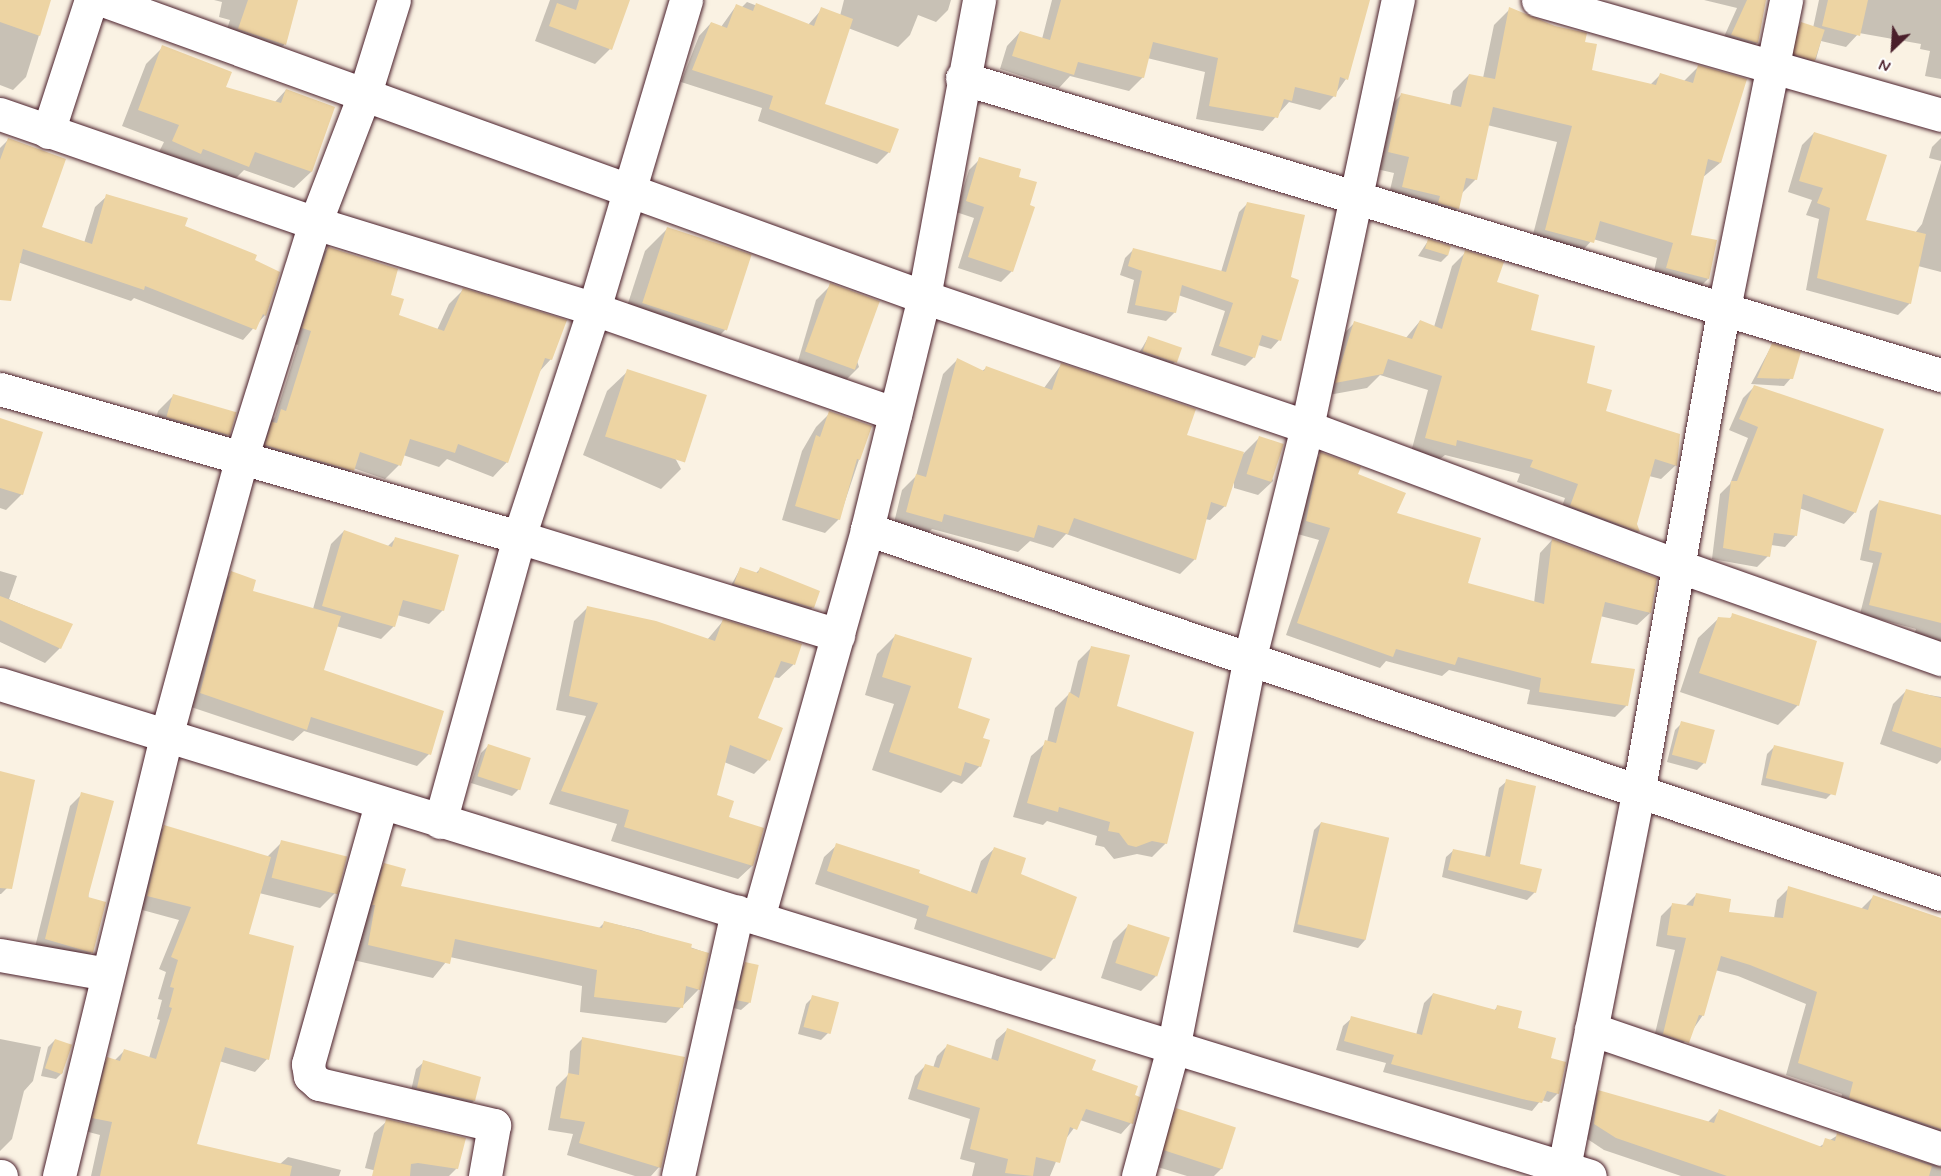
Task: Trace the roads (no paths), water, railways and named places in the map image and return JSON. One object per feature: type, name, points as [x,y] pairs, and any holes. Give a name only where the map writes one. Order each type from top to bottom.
[{"type":"street","points":[[48,132],[91,0]]},
{"type":"street","points":[[103,0],[630,187],[924,297],[1306,427],[1678,566],[1941,659]]},
{"type":"street","points":[[59,1176],[167,733],[242,456],[315,223],[365,93],[394,0]]},
{"type":"street","points":[[440,822],[519,537],[594,309],[686,0]]},
{"type":"street","points":[[678,1176],[747,915],[838,635],[867,529],[924,297],[962,78],[979,0]]},
{"type":"street","points":[[1138,1176],[1174,1044],[1249,661],[1306,427],[1398,0]]},
{"type":"street","points":[[1538,0],[1772,69],[1941,115]]},
{"type":"street","points":[[0,684],[167,733],[381,804],[1174,1044],[1577,1172],[1591,1029],[1638,794],[1724,308],[1786,0]]},
{"type":"street","points":[[962,78],[1941,375]]},
{"type":"street","points":[[0,114],[315,223],[594,309],[895,414]]},
{"type":"street","points":[[0,389],[242,456],[519,537],[838,635]]},
{"type":"street","points":[[867,529],[1638,794],[1941,894]]},
{"type":"street","points":[[381,804],[308,1064],[310,1076],[319,1084],[494,1125],[485,1176]]},
{"type":"street","points":[[0,955],[107,975]]},
{"type":"street","points":[[1591,1029],[1941,1149]]}]
